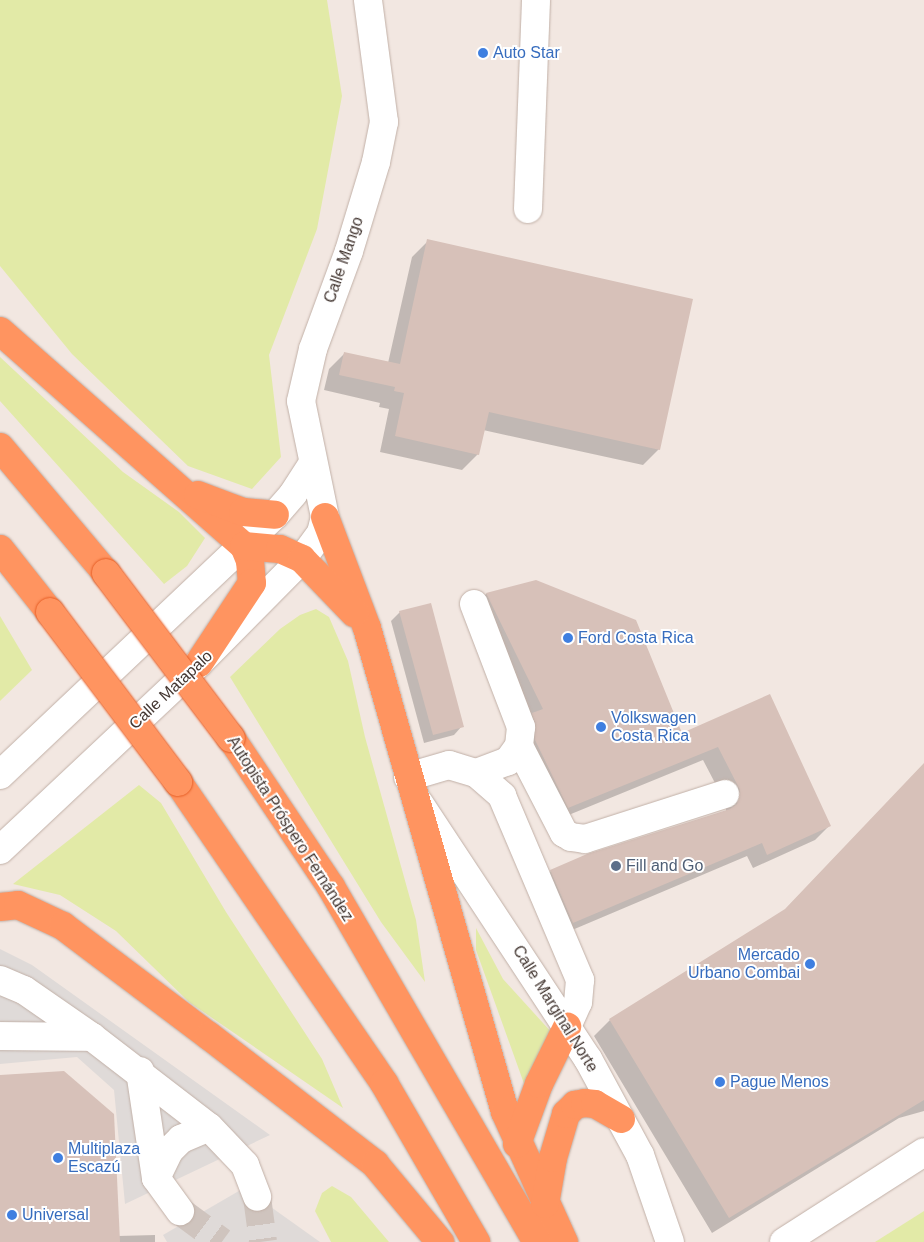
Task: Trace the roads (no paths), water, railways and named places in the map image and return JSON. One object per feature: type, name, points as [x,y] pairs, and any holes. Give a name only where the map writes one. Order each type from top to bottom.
[{"type":"highway","points":[[0,331],[181,487],[244,546],[250,561],[252,584],[200,664]]},
{"type":"highway","name":"Autopista Próspero Fernández","points":[[0,446],[106,573],[231,738],[331,887],[537,1242]]},
{"type":"highway","points":[[181,487],[243,512],[275,515]]},
{"type":"highway","points":[[325,517],[367,628],[409,784],[505,1112],[517,1144],[564,1242]]},
{"type":"highway","points":[[244,546],[280,549],[302,559],[331,586],[367,628]]},
{"type":"highway","points":[[0,549],[178,782],[384,1083],[476,1242]]},
{"type":"highway","points":[[0,907],[18,905],[63,926],[209,1036],[375,1164],[440,1242]]},
{"type":"highway","points":[[517,1144],[540,1084],[567,1027]]},
{"type":"highway","points":[[545,1204],[553,1158],[566,1114],[575,1105],[585,1103],[595,1104],[621,1119]]},
{"type":"street","name":"Calle Mango","points":[[325,517],[300,401],[313,349],[349,251],[376,162],[384,122],[368,0]]},
{"type":"street","points":[[528,209],[536,0]]},
{"type":"street","points":[[0,775],[244,546],[294,494],[313,463]]},
{"type":"street","name":"Calle Matapalo","points":[[0,850],[200,664],[302,559],[321,533],[325,517]]},
{"type":"street","points":[[474,604],[521,727],[519,746],[508,761],[476,773]]},
{"type":"street","points":[[519,746],[564,832],[571,837],[585,839],[725,794]]},
{"type":"street","points":[[409,784],[449,765],[476,773],[502,796],[580,980],[578,1002],[567,1027]]},
{"type":"street","name":"Calle Marginal Norte","points":[[409,784],[567,1027],[621,1119],[640,1155],[670,1242]]},
{"type":"street","points":[[12,985],[27,1007],[10,1035],[92,1037]]},
{"type":"street","points":[[12,985],[92,1037],[209,1126],[245,1165],[257,1196]]},
{"type":"street","points":[[140,1072],[156,1178],[180,1211]]},
{"type":"street","points":[[156,1178],[175,1145],[209,1126]]},
{"type":"street","points":[[784,1242],[924,1152]]},
{"type":"tunnel","points":[[257,1197],[263,1242]]},
{"type":"tunnel","points":[[180,1211],[222,1242]]},
{"type":"place","name":"Auto Star","points":[[483,53]]},
{"type":"place","name":"Ford Costa Rica","points":[[568,638]]},
{"type":"place","name":"Volkswagen Costa Rica","points":[[601,727]]},
{"type":"place","name":"Fill and Go","points":[[616,866]]},
{"type":"place","name":"Mercado Urbano Combai","points":[[810,964]]},
{"type":"place","name":"Pague Menos","points":[[720,1082]]},
{"type":"place","name":"Multiplaza Escazú","points":[[58,1158]]},
{"type":"place","name":"Universal","points":[[12,1215]]}]
